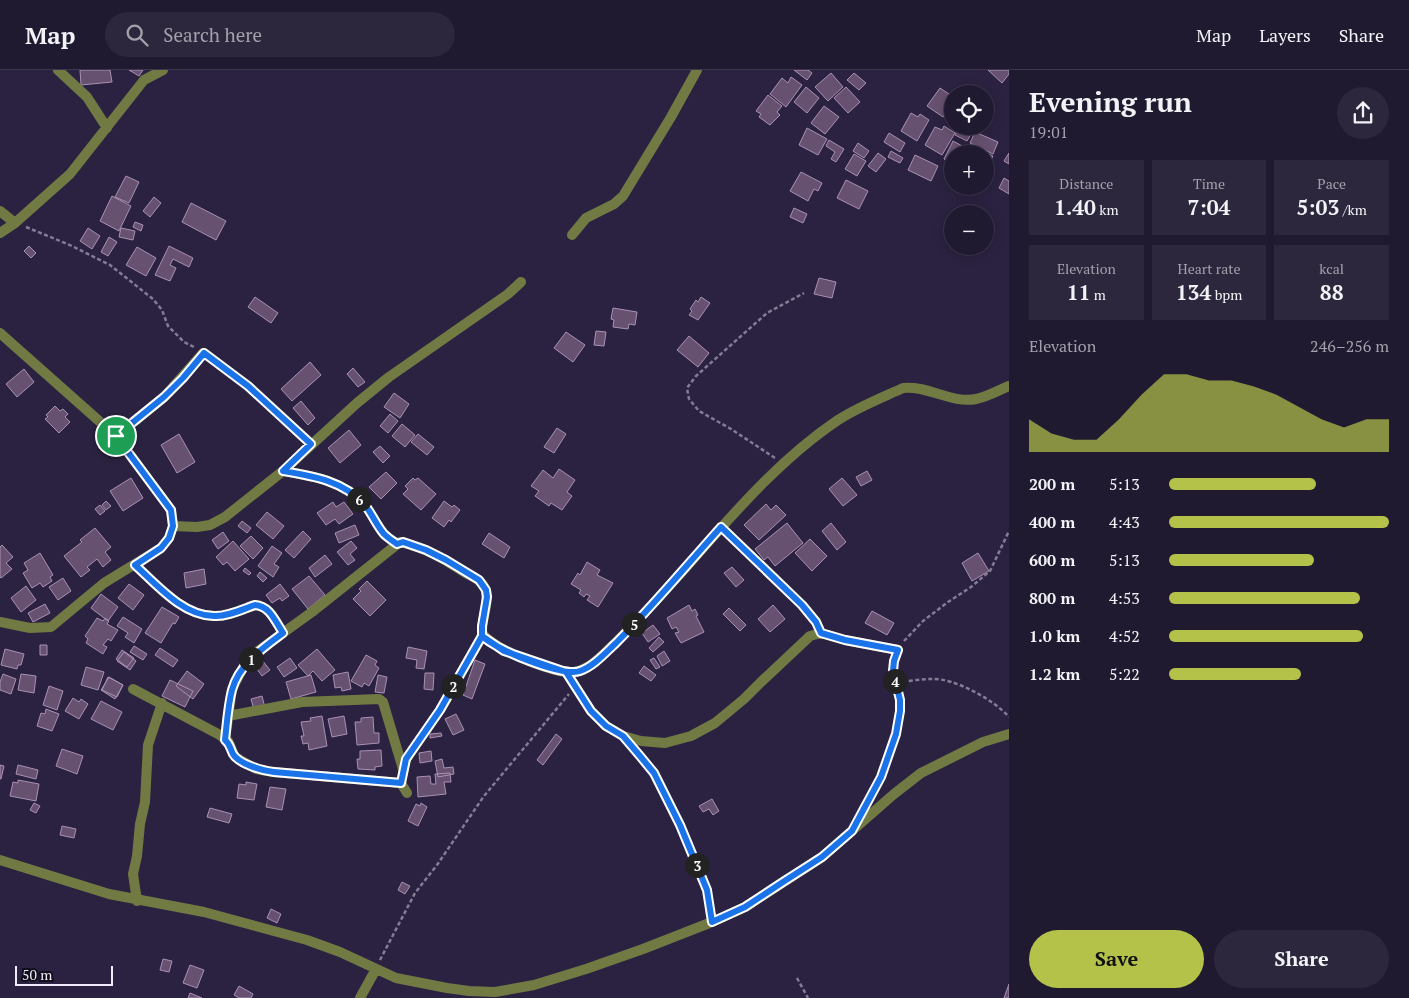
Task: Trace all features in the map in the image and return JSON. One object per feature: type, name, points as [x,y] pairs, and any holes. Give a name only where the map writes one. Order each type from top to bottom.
[{"type":"street","points":[[58,70],[87,97],[107,128]]},
{"type":"street","points":[[0,233],[15,223],[70,174],[144,80],[163,70]]},
{"type":"street","points":[[572,235],[586,218],[614,204],[623,196],[671,118],[697,70]]},
{"type":"street","points":[[0,211],[15,223]]},
{"type":"street","points":[[173,526],[197,527],[210,525],[225,518],[283,471],[311,444],[389,377],[508,294],[521,282]]},
{"type":"street","points":[[0,333],[116,436],[171,510],[173,526],[169,538],[161,548],[104,583],[51,627],[24,628],[0,622]]},
{"type":"street","points":[[116,436],[164,397],[204,353]]},
{"type":"street","points":[[482,636],[504,651],[566,672],[579,671],[601,657],[634,624],[721,527],[783,464],[812,438],[840,419],[903,388],[911,387],[970,400],[983,397],[1009,386]]},
{"type":"street","points":[[283,471],[343,486],[352,492],[370,512],[384,534],[397,544]]},
{"type":"street","points":[[721,527],[802,605],[816,622],[821,633]]},
{"type":"street","points":[[225,740],[232,689],[244,666],[258,651],[312,612],[397,544],[403,542],[426,550],[479,580],[486,590],[487,597],[482,636],[440,710],[406,759],[401,783],[407,793]]},
{"type":"street","points":[[135,565],[178,603],[199,614],[216,617],[255,605],[261,606],[268,609],[283,633]]},
{"type":"street","points":[[566,672],[591,711],[606,726],[623,736],[641,741],[665,743],[691,736],[715,723],[744,699],[810,636],[821,633],[845,640],[898,650]]},
{"type":"street","points":[[133,689],[194,720],[225,740],[230,745],[235,757],[256,769],[265,772],[401,783]]},
{"type":"street","points":[[228,716],[302,702],[380,699],[384,702],[403,769]]},
{"type":"street","points":[[137,901],[133,874],[145,802],[148,745],[162,703]]},
{"type":"street","points":[[0,860],[109,894],[137,901],[168,904],[204,912],[307,940],[340,952],[396,978],[469,991],[496,992],[534,985],[586,969],[643,949],[745,907],[822,857],[894,794],[922,773],[983,742],[1009,734]]},
{"type":"street","points":[[360,998],[376,969]]},
{"type":"path","points":[[15,223],[72,246],[110,265],[153,298],[162,310],[168,326],[184,342],[204,353],[248,386],[311,444]]},
{"type":"path","points":[[783,464],[731,429],[699,411],[690,399],[687,388],[696,376],[767,312],[804,293]]},
{"type":"path","points":[[868,804],[881,777],[896,734],[900,711],[893,671],[898,650],[923,621],[990,571],[1009,531]]},
{"type":"path","points":[[896,683],[934,679],[957,684],[982,696],[1009,717]]},
{"type":"path","points":[[376,969],[415,893],[437,865],[484,796],[575,688]]},
{"type":"path","points":[[623,736],[654,773],[680,825],[707,890],[712,922]]},
{"type":"path","points":[[797,978],[808,998]]},
{"type":"building","points":[[80,70],[110,70],[112,82],[81,85]]},
{"type":"building","points":[[129,70],[143,70],[139,76]]},
{"type":"building","points":[[794,70],[808,70],[812,73],[807,80]]},
{"type":"building","points":[[988,70],[1009,70],[1009,74],[1002,83]]},
{"type":"building","points":[[831,73],[843,87],[828,101],[815,87]]},
{"type":"building","points":[[854,73],[866,83],[859,90],[847,80]]},
{"type":"building","points":[[791,77],[802,85],[786,107],[770,94],[782,78],[788,83]]},
{"type":"building","points":[[806,87],[819,98],[807,113],[794,102]]},
{"type":"building","points":[[846,87],[860,102],[848,113],[834,98]]},
{"type":"building","points":[[940,88],[944,91],[943,117],[927,106]]},
{"type":"building","points":[[768,95],[782,106],[777,112],[780,115],[770,125],[759,117],[761,114],[756,111]]},
{"type":"building","points":[[824,106],[839,117],[825,134],[811,123]]},
{"type":"building","points":[[911,113],[918,117],[920,114],[929,120],[917,141],[901,131]]},
{"type":"building","points":[[944,126],[944,135],[954,135],[948,145],[944,145],[942,155],[925,145],[935,127],[942,130]]},
{"type":"building","points":[[807,128],[827,139],[818,155],[799,145]]},
{"type":"building","points":[[889,133],[905,143],[900,152],[884,142]]},
{"type":"building","points":[[955,135],[970,135],[967,141]]},
{"type":"building","points":[[974,135],[982,135],[998,142],[994,152],[994,145],[974,145],[970,143]]},
{"type":"building","points":[[829,140],[844,149],[836,162],[831,159],[835,152],[826,146]]},
{"type":"building","points":[[953,141],[960,145],[951,145]]},
{"type":"building","points":[[858,143],[869,151],[864,158],[853,151]]},
{"type":"building","points":[[891,151],[903,158],[900,163],[888,157]]},
{"type":"building","points":[[878,153],[886,159],[876,172],[868,166]]},
{"type":"building","points":[[1009,153],[1009,164],[1004,161]]},
{"type":"building","points":[[854,154],[866,161],[857,176],[845,169]]},
{"type":"building","points":[[915,155],[938,166],[931,181],[908,170]]},
{"type":"building","points":[[801,172],[822,183],[818,191],[814,189],[808,201],[790,191]]},
{"type":"building","points":[[126,176],[139,182],[129,203],[115,197]]},
{"type":"building","points":[[1004,178],[1009,181],[1009,194],[999,188]]},
{"type":"building","points":[[846,180],[868,191],[859,209],[837,198]]},
{"type":"building","points":[[112,196],[131,206],[119,231],[100,221]]},
{"type":"building","points":[[154,197],[161,203],[150,217],[143,211]]},
{"type":"building","points":[[191,203],[226,221],[216,240],[182,222]]},
{"type":"building","points":[[794,208],[807,214],[803,223],[790,217]]},
{"type":"building","points":[[135,222],[143,225],[141,231],[133,227]]},
{"type":"building","points":[[88,228],[100,236],[92,249],[80,241]]},
{"type":"building","points":[[121,228],[135,231],[133,240],[119,237]]},
{"type":"building","points":[[109,237],[117,242],[108,256],[101,252]]},
{"type":"building","points":[[29,246],[36,253],[31,258],[24,251]]},
{"type":"building","points":[[169,246],[193,258],[189,267],[173,259],[170,265],[176,268],[170,281],[155,275]]},
{"type":"building","points":[[137,247],[156,258],[146,276],[126,265]]},
{"type":"building","points":[[819,278],[836,282],[832,298],[814,294]]},
{"type":"building","points":[[255,297],[278,313],[271,323],[248,307]]},
{"type":"building","points":[[701,297],[710,303],[698,320],[689,315],[692,311],[690,309],[696,300],[698,302]]},
{"type":"building","points":[[613,308],[637,312],[635,325],[629,324],[628,329],[613,327],[614,320],[611,319]]},
{"type":"building","points":[[596,331],[606,332],[604,346],[594,345]]},
{"type":"building","points":[[566,332],[585,345],[573,362],[554,348]]},
{"type":"building","points":[[689,336],[709,353],[698,367],[677,350]]},
{"type":"building","points":[[310,362],[321,375],[292,401],[281,389]]},
{"type":"building","points":[[353,368],[365,382],[358,387],[347,374]]},
{"type":"building","points":[[24,369],[34,382],[17,397],[6,384]]},
{"type":"building","points":[[394,393],[409,404],[400,418],[384,407]]},
{"type":"building","points":[[301,401],[315,418],[308,425],[293,408]]},
{"type":"building","points":[[55,406],[60,411],[63,409],[68,414],[65,417],[70,422],[59,433],[45,419],[48,417],[46,415]]},
{"type":"building","points":[[390,414],[398,421],[388,433],[380,426]]},
{"type":"building","points":[[402,424],[415,435],[405,447],[392,436]]},
{"type":"building","points":[[557,428],[566,434],[554,453],[544,447]]},
{"type":"building","points":[[349,430],[361,445],[340,463],[328,448]]},
{"type":"building","points":[[179,434],[195,462],[177,473],[161,445]]},
{"type":"building","points":[[418,434],[434,447],[427,455],[411,442]]},
{"type":"building","points":[[380,446],[390,456],[383,463],[373,452]]},
{"type":"building","points":[[559,469],[575,480],[567,492],[572,496],[562,510],[551,503],[549,506],[535,496],[539,491],[531,486],[543,470],[553,478]]},
{"type":"building","points":[[867,471],[872,480],[861,486],[856,477]]},
{"type":"building","points":[[386,472],[397,483],[381,499],[369,487]]},
{"type":"building","points":[[131,478],[143,498],[123,511],[110,491]]},
{"type":"building","points":[[413,478],[415,480],[418,478],[436,494],[421,510],[403,494],[408,489],[405,486]]},
{"type":"building","points":[[842,478],[857,495],[843,506],[829,489]]},
{"type":"building","points":[[106,501],[111,506],[106,510],[102,505]]},
{"type":"building","points":[[444,501],[460,510],[451,522],[449,520],[444,527],[432,518]]},
{"type":"building","points":[[333,502],[336,507],[344,502],[353,514],[339,524],[335,519],[326,525],[317,513]]},
{"type":"building","points":[[766,504],[771,510],[776,505],[786,515],[759,540],[744,525]]},
{"type":"building","points":[[100,505],[105,511],[100,515],[95,509]]},
{"type":"building","points":[[267,512],[284,526],[273,539],[256,525]]},
{"type":"building","points":[[242,521],[251,528],[247,533],[238,526]]},
{"type":"building","points":[[787,523],[803,543],[775,566],[768,557],[764,560],[755,549]]},
{"type":"building","points":[[831,523],[846,542],[837,550],[822,531]]},
{"type":"building","points":[[355,525],[359,535],[339,543],[335,533]]},
{"type":"building","points":[[95,528],[111,547],[105,552],[111,560],[103,567],[97,559],[87,567],[90,570],[81,577],[64,556],[82,542],[80,540]]},
{"type":"building","points":[[303,531],[311,539],[294,558],[285,550]]},
{"type":"building","points":[[223,532],[229,541],[218,549],[212,540]]},
{"type":"building","points":[[489,533],[510,547],[504,558],[482,544]]},
{"type":"building","points":[[251,536],[263,548],[253,559],[240,546]]},
{"type":"building","points":[[810,539],[827,556],[812,571],[795,553]]},
{"type":"building","points":[[233,541],[249,559],[235,571],[227,562],[223,565],[216,557]]},
{"type":"building","points":[[351,541],[357,548],[350,554],[355,560],[348,565],[337,552]]},
{"type":"building","points":[[2,545],[13,557],[6,563],[12,569],[1,578],[0,547]]},
{"type":"building","points":[[272,546],[282,553],[274,564],[279,567],[273,577],[258,566]]},
{"type":"building","points":[[40,553],[53,575],[50,577],[52,581],[43,587],[40,583],[32,588],[23,573],[28,570],[24,563]]},
{"type":"building","points":[[978,553],[989,571],[972,581],[962,563]]},
{"type":"building","points":[[325,555],[332,564],[315,577],[309,568]]},
{"type":"building","points":[[587,562],[600,570],[597,575],[613,583],[598,607],[587,600],[590,596],[586,594],[584,597],[579,593],[581,590],[571,584],[578,573],[580,575]]},
{"type":"building","points":[[732,567],[744,580],[736,587],[724,573]]},
{"type":"building","points":[[245,568],[251,573],[249,575],[243,571]]},
{"type":"building","points":[[204,569],[206,584],[186,588],[184,573]]},
{"type":"building","points":[[260,572],[267,578],[263,582],[257,576]]},
{"type":"building","points":[[309,576],[325,595],[308,609],[292,589]]},
{"type":"building","points":[[63,578],[71,591],[58,600],[49,587]]},
{"type":"building","points":[[367,581],[386,600],[370,616],[353,599]]},
{"type":"building","points":[[129,584],[144,595],[133,610],[118,598]]},
{"type":"building","points":[[280,584],[289,596],[282,601],[280,598],[272,603],[266,595]]},
{"type":"building","points":[[26,586],[36,600],[21,612],[11,598]]},
{"type":"building","points":[[101,594],[118,607],[108,621],[91,608]]},
{"type":"building","points":[[45,604],[50,613],[33,622],[28,613]]},
{"type":"building","points":[[689,605],[692,611],[695,609],[698,615],[696,616],[704,632],[681,643],[675,633],[679,632],[676,627],[672,629],[667,618]]},
{"type":"building","points":[[773,605],[785,619],[770,632],[758,619]]},
{"type":"building","points":[[162,607],[179,617],[175,624],[173,623],[161,643],[145,633]]},
{"type":"building","points":[[729,608],[746,625],[740,631],[723,614]]},
{"type":"building","points":[[872,611],[894,623],[887,635],[865,623]]},
{"type":"building","points":[[123,617],[142,629],[134,643],[125,637],[128,633],[117,626]]},
{"type":"building","points":[[97,618],[103,621],[105,618],[109,621],[107,624],[118,630],[111,641],[108,639],[103,645],[107,647],[103,654],[86,643],[88,639],[85,636]]},
{"type":"building","points":[[653,625],[660,634],[648,642],[642,633]]},
{"type":"building","points":[[659,637],[664,642],[653,652],[649,648]]},
{"type":"building","points":[[40,645],[47,645],[47,655],[40,655]]},
{"type":"building","points":[[134,646],[147,654],[143,660],[130,652]]},
{"type":"building","points":[[408,647],[427,651],[424,669],[416,668],[417,660],[406,658]]},
{"type":"building","points":[[160,648],[178,660],[173,667],[155,655]]},
{"type":"building","points":[[5,649],[24,654],[21,665],[18,665],[17,669],[1,665]]},
{"type":"building","points":[[317,649],[335,670],[322,681],[313,671],[308,676],[298,665]]},
{"type":"building","points":[[122,650],[134,658],[127,667],[116,659]]},
{"type":"building","points":[[664,651],[670,661],[662,666],[657,656]]},
{"type":"building","points":[[124,652],[136,661],[130,670],[117,661]]},
{"type":"building","points":[[366,655],[377,661],[375,665],[379,668],[369,686],[364,683],[362,687],[351,681]]},
{"type":"building","points":[[290,658],[297,668],[284,677],[277,667]]},
{"type":"building","points":[[654,658],[660,667],[656,669],[650,660]]},
{"type":"building","points":[[262,660],[270,670],[262,676],[254,665]]},
{"type":"building","points":[[475,660],[485,664],[472,699],[463,695]]},
{"type":"building","points":[[644,666],[656,675],[651,681],[639,673]]},
{"type":"building","points":[[86,667],[104,672],[98,690],[81,685]]},
{"type":"building","points":[[187,671],[204,684],[193,699],[176,686]]},
{"type":"building","points":[[348,672],[351,689],[342,691],[341,687],[335,688],[333,675]]},
{"type":"building","points":[[425,673],[434,673],[433,690],[424,689]]},
{"type":"building","points":[[3,674],[16,679],[11,694],[0,690]]},
{"type":"building","points":[[21,674],[36,676],[34,693],[18,690]]},
{"type":"building","points":[[311,675],[316,692],[291,699],[286,682]]},
{"type":"building","points":[[378,675],[387,677],[384,693],[375,692]]},
{"type":"building","points":[[108,677],[123,685],[117,697],[102,690]]},
{"type":"building","points":[[109,677],[123,685],[115,699],[101,690]]},
{"type":"building","points":[[170,680],[193,691],[185,707],[162,696]]},
{"type":"building","points":[[49,686],[63,691],[57,710],[43,705]]},
{"type":"building","points":[[262,696],[265,708],[254,710],[251,699]]},
{"type":"building","points":[[73,698],[79,702],[81,699],[88,704],[79,719],[65,711]]},
{"type":"building","points":[[101,701],[122,712],[113,730],[91,719]]},
{"type":"building","points":[[46,709],[59,714],[52,731],[37,726],[41,713],[45,714]]},
{"type":"building","points":[[456,714],[464,730],[453,735],[445,719]]},
{"type":"building","points":[[322,716],[327,746],[309,750],[308,743],[303,744],[301,736],[304,736],[301,722],[311,721],[310,718]]},
{"type":"building","points":[[344,716],[347,734],[332,737],[328,719]]},
{"type":"building","points":[[373,717],[374,733],[379,733],[379,743],[357,745],[355,722],[361,722],[361,718]]},
{"type":"building","points":[[441,733],[442,736],[430,738],[430,734]]},
{"type":"building","points":[[556,734],[562,739],[543,765],[537,760]]},
{"type":"building","points":[[62,749],[83,756],[77,774],[56,766]]},
{"type":"building","points":[[381,750],[382,766],[375,767],[375,770],[358,769],[357,759],[360,759],[360,751]]},
{"type":"building","points":[[431,751],[432,761],[420,763],[419,753]]},
{"type":"building","points":[[442,759],[444,768],[453,767],[454,774],[438,777],[435,761]]},
{"type":"building","points":[[0,765],[4,766],[1,779],[0,779]]},
{"type":"building","points":[[18,765],[38,770],[36,779],[16,774]]},
{"type":"building","points":[[450,773],[451,782],[444,782],[446,794],[418,797],[417,777],[430,776],[431,784],[436,784],[435,774]]},
{"type":"building","points":[[18,780],[39,784],[36,801],[10,796],[13,782],[18,783]]},
{"type":"building","points":[[246,782],[257,784],[254,800],[237,798],[239,784],[246,785]]},
{"type":"building","points":[[270,787],[286,789],[282,810],[266,807]]},
{"type":"building","points":[[712,799],[719,811],[713,815],[709,809],[703,812],[699,806]]},
{"type":"building","points":[[34,803],[40,806],[36,813],[30,810]]},
{"type":"building","points":[[421,803],[427,807],[418,826],[408,821],[416,804],[420,806]]},
{"type":"building","points":[[210,808],[232,814],[229,823],[207,817]]},
{"type":"building","points":[[62,826],[76,829],[74,838],[60,835]]},
{"type":"building","points":[[402,882],[410,886],[405,894],[398,890]]},
{"type":"building","points":[[271,909],[281,914],[277,923],[267,918]]},
{"type":"building","points":[[163,959],[172,961],[169,972],[160,970]]},
{"type":"building","points":[[190,965],[204,970],[197,988],[183,983]]},
{"type":"building","points":[[1009,984],[1009,998],[1004,998]]},
{"type":"building","points":[[239,986],[253,994],[251,998],[239,998],[234,995]]},
{"type":"building","points":[[190,993],[202,998],[188,998]]},
{"type":"route","points":[[116,436],[164,397],[204,353],[248,386],[311,444],[283,471],[303,474],[343,486],[365,505],[384,534],[397,544],[403,542],[426,550],[479,580],[486,590],[487,597],[482,636],[486,640],[504,651],[538,664],[566,672],[579,671],[590,666],[601,657],[659,597],[721,527],[802,605],[816,622],[821,633],[845,640],[898,650],[893,671],[900,700],[900,711],[896,734],[881,777],[852,831],[822,857],[745,907],[712,922],[707,890],[680,825],[654,773],[623,736],[606,726],[591,711],[566,672],[504,651],[482,636],[430,727],[406,759],[401,783],[265,772],[256,769],[235,757],[230,745],[225,740],[232,689],[244,666],[258,651],[283,633],[268,609],[261,606],[255,605],[216,617],[199,614],[178,603],[135,565],[161,548],[169,538],[173,526],[171,510],[116,436]]}]
